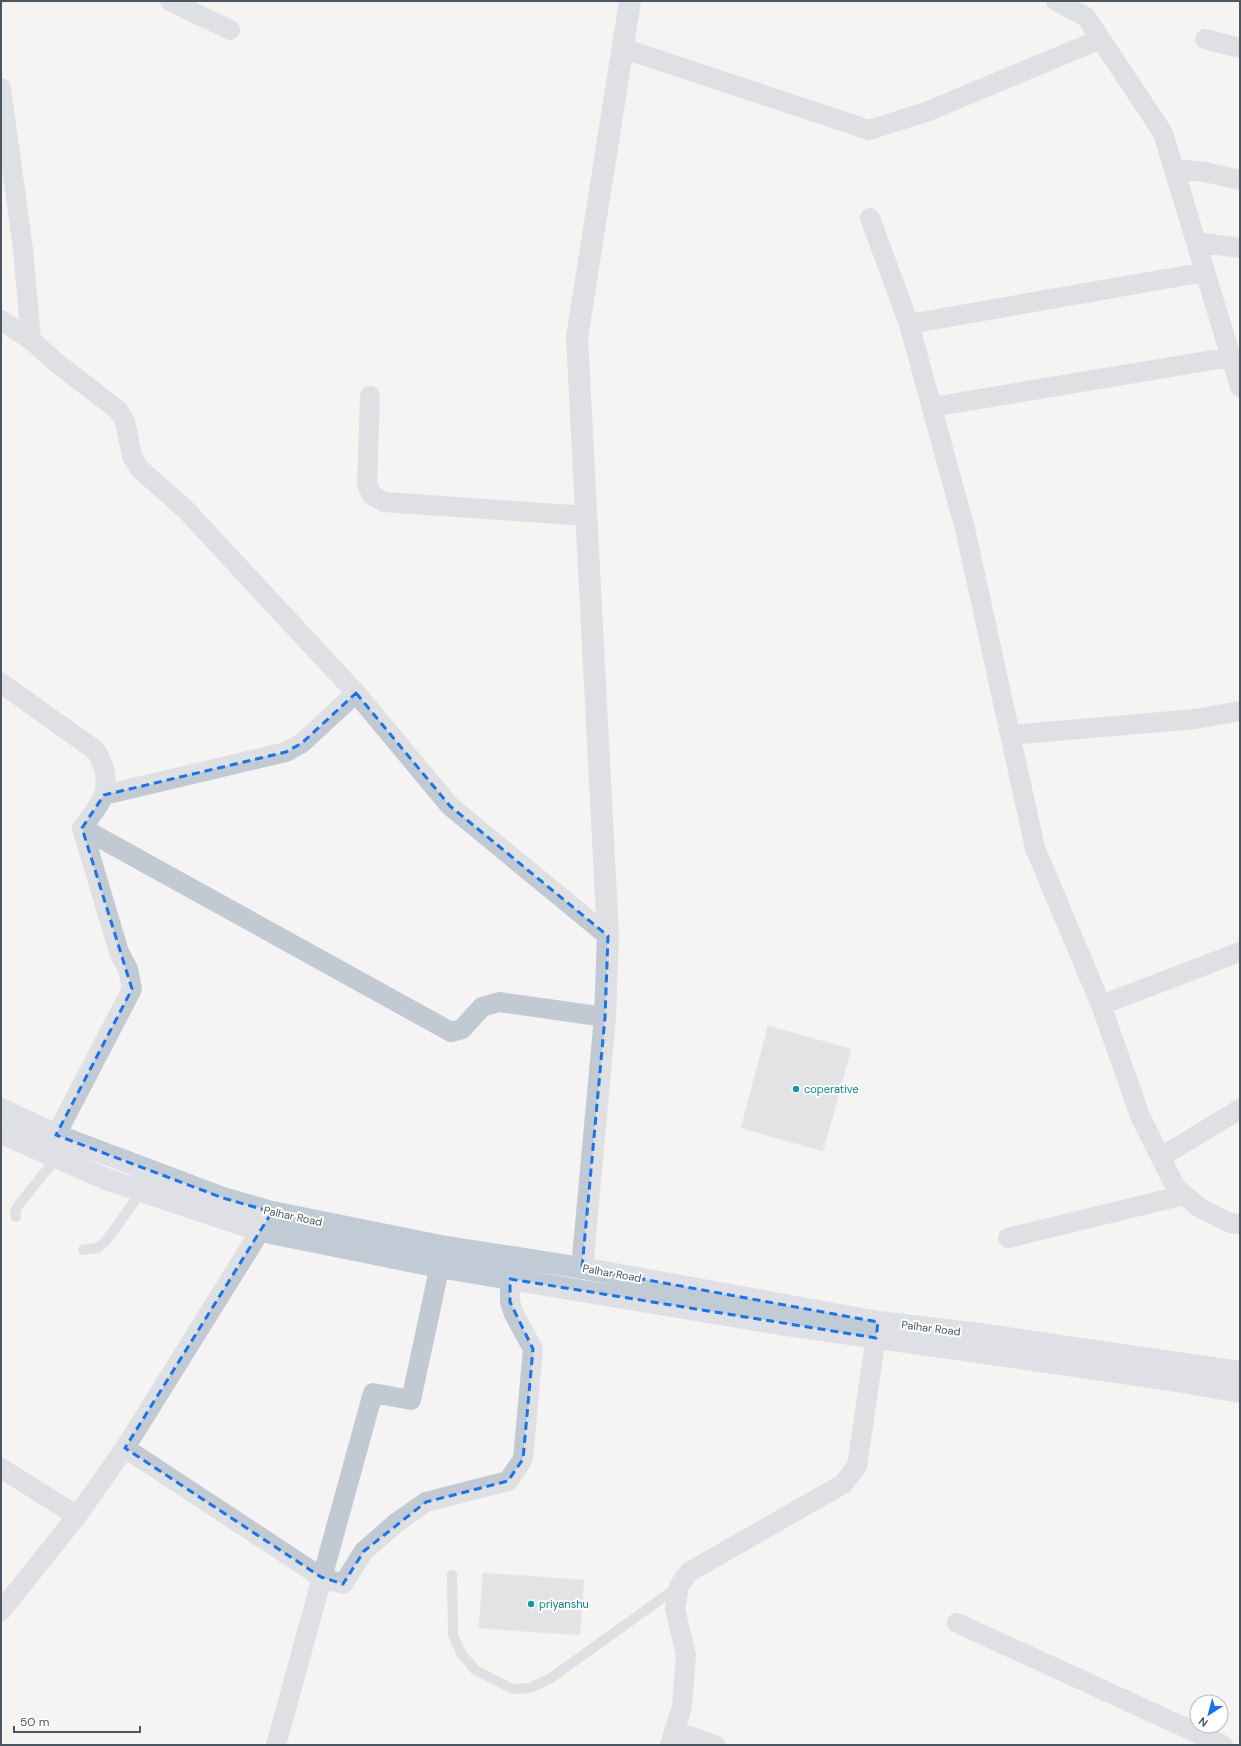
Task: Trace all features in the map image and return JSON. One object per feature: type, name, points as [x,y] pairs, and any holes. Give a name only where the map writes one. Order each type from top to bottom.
[{"type":"main road","name":"Palhar Road","points":[[1,1109],[56,1135],[224,1198],[440,1257],[510,1279],[780,1324],[980,1334],[1240,1372]]},
{"type":"main road","name":"Palhar Road","points":[[1,1133],[106,1179],[260,1231],[440,1257],[582,1268],[877,1330],[1240,1392]]},
{"type":"street","points":[[170,1],[230,30]]},
{"type":"street","points":[[582,1268],[605,1017],[608,936],[578,337],[630,1]]},
{"type":"street","points":[[1056,1],[1086,18],[1163,133],[1240,387]]},
{"type":"street","points":[[1205,39],[1240,48]]},
{"type":"street","points":[[622,48],[870,130],[926,112],[1101,40]]},
{"type":"street","points":[[1,88],[23,249],[31,340]]},
{"type":"street","points":[[1174,169],[1205,172],[1240,180]]},
{"type":"street","points":[[870,218],[909,324],[965,529],[1035,848],[1101,1004],[1140,1116],[1176,1188],[1200,1208],[1230,1223],[1240,1224]]},
{"type":"street","points":[[1196,242],[1240,248]]},
{"type":"street","points":[[909,324],[1205,272]]},
{"type":"street","points":[[1,320],[31,340],[58,364],[118,410],[125,421],[132,456],[140,469],[186,510],[356,693],[450,806],[608,936]]},
{"type":"street","points":[[932,407],[1231,357]]},
{"type":"street","points":[[370,396],[367,484],[372,495],[384,502],[587,516]]},
{"type":"street","points":[[1,683],[95,750],[103,762],[105,776],[104,795],[82,828]]},
{"type":"street","points":[[104,795],[286,752],[302,743],[356,693]]},
{"type":"street","points":[[1011,735],[1195,719],[1240,711]]},
{"type":"street","points":[[82,828],[451,1032],[462,1029],[482,1007],[499,1002],[605,1017]]},
{"type":"street","points":[[56,1135],[132,989],[128,969],[119,952],[82,828]]},
{"type":"street","points":[[1101,1004],[1240,952]]},
{"type":"street","points":[[1160,1157],[1240,1109]]},
{"type":"street","points":[[1008,1238],[1184,1195]]},
{"type":"street","points":[[1,1611],[77,1516],[125,1448],[272,1212]]},
{"type":"street","points":[[276,1745],[373,1393],[411,1400],[437,1280],[440,1257]]},
{"type":"street","points":[[125,1448],[322,1577],[343,1584],[364,1552],[396,1523],[426,1502],[508,1481],[523,1459],[533,1348],[514,1314],[510,1302],[510,1279]]},
{"type":"street","points":[[715,1745],[672,1738],[682,1707],[686,1655],[675,1609],[679,1586],[689,1572],[843,1484],[857,1466],[877,1330]]},
{"type":"street","points":[[1,1468],[77,1516]]},
{"type":"street","points":[[957,1623],[1223,1745]]},
{"type":"lane","points":[[16,1217],[15,1213],[17,1207],[57,1158]]},
{"type":"lane","points":[[83,1250],[97,1248],[105,1242],[142,1192]]},
{"type":"lane","points":[[452,1575],[453,1635],[461,1653],[475,1670],[513,1689],[530,1688],[551,1678],[679,1586]]},
{"type":"highlighted area","points":[[356,693],[450,806],[608,936],[605,1017],[582,1268],[878,1322],[876,1338],[510,1279],[510,1302],[533,1349],[523,1459],[508,1481],[426,1502],[364,1551],[343,1584],[321,1577],[125,1448],[272,1212],[223,1198],[56,1135],[132,989],[82,828],[104,795],[286,752],[302,743]]},
{"type":"building","name":"coperative","points":[[768,1026],[851,1049],[823,1151],[741,1128]]},
{"type":"building","name":"priyanshu","points":[[483,1573],[584,1580],[580,1635],[479,1628]]},
{"type":"place","name":"coperative","points":[[796,1089]]},
{"type":"place","name":"priyanshu","points":[[531,1604]]}]
